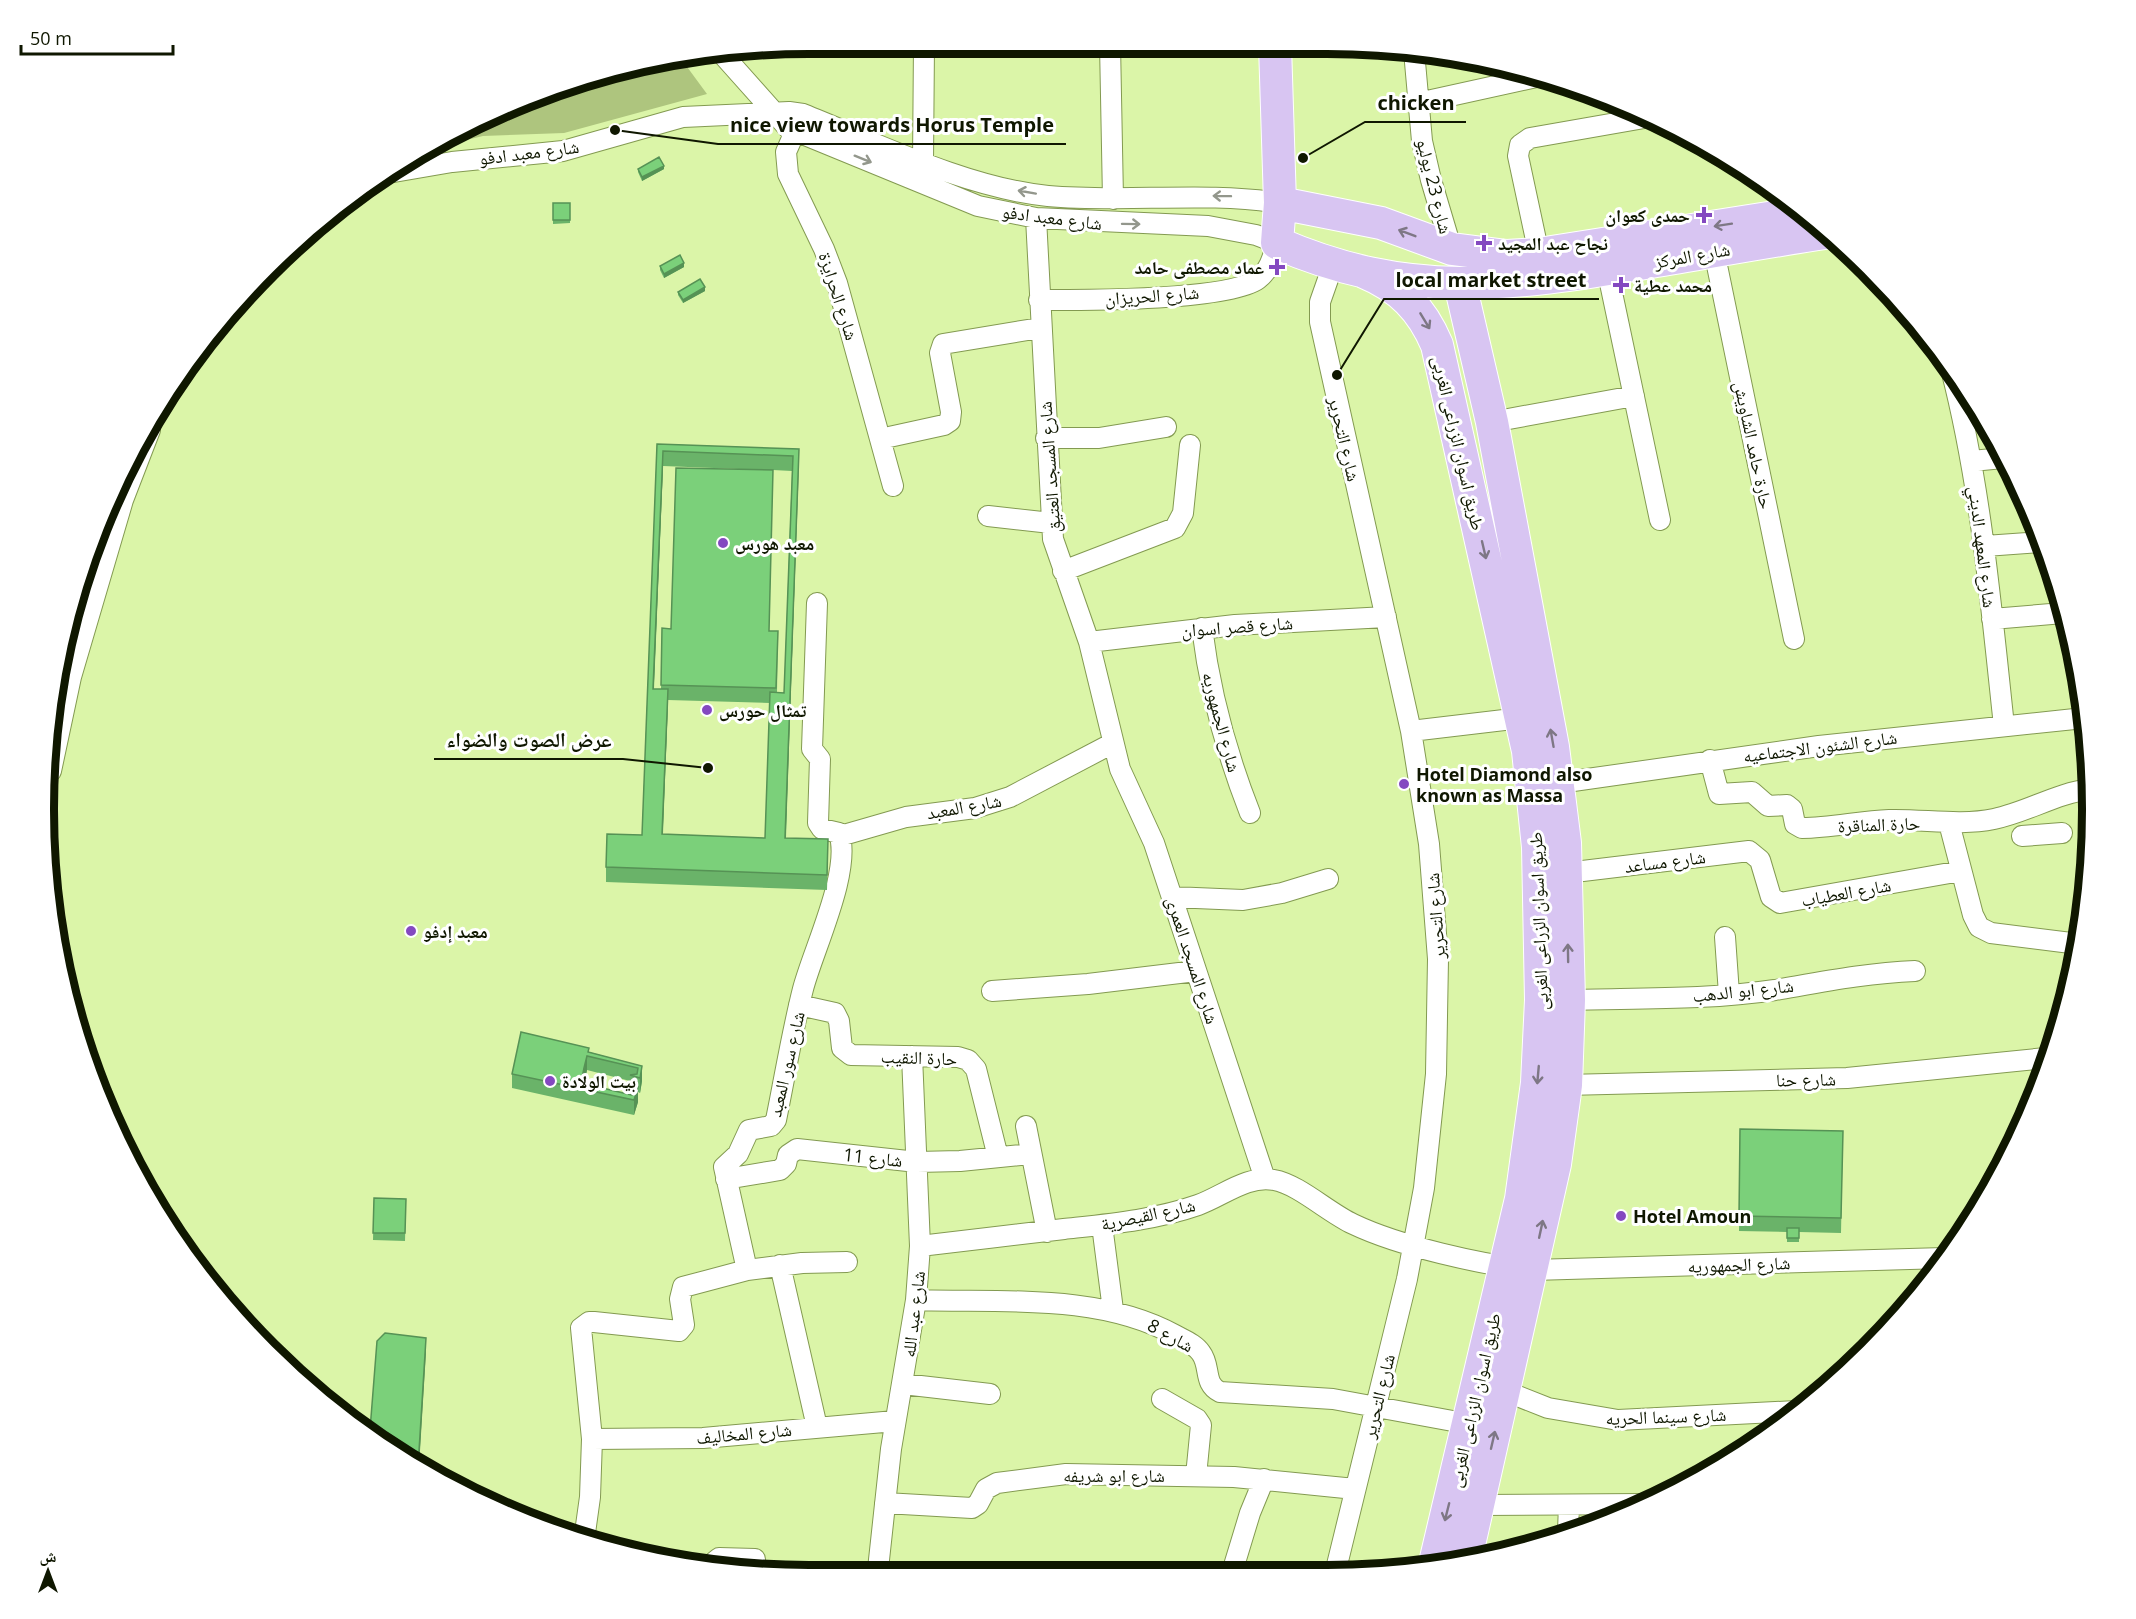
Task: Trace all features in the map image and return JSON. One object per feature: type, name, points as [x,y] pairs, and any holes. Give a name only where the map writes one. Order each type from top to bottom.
[{"type":"main road","points":[[1275,54],[1280,203],[1277,243]]},
{"type":"main road","name":"شارع المركز","points":[[1280,203],[1381,224],[1452,249],[1488,255],[1539,254],[1761,231],[1813,232]]},
{"type":"main road","name":"شارع المركز","points":[[1277,243],[1333,266],[1414,281],[1460,284],[1520,282],[1714,251],[1794,216]]},
{"type":"main road","name":"طريق اسوان الزراعى الغربى","points":[[1364,272],[1396,288],[1410,300],[1421,313],[1437,345],[1521,718],[1531,779],[1555,1042],[1566,1085],[1556,1164],[1519,1268],[1469,1424],[1436,1557]]},
{"type":"main road","name":"طريق اسوان الزراعى الغربى","points":[[1460,284],[1492,422],[1558,783],[1566,873],[1569,999],[1555,1042],[1528,1161],[1519,1268],[1504,1390],[1468,1551]]},
{"type":"street","points":[[924,54],[924,162]]},
{"type":"street","points":[[1110,54],[1113,199]]},
{"type":"street","points":[[726,59],[775,114]]},
{"type":"street","name":"شارع 23 يوليو","points":[[1415,59],[1418,103],[1431,180],[1460,284]]},
{"type":"street","points":[[1418,103],[1522,80]]},
{"type":"street","name":"شارع معبد ادفو","points":[[409,169],[452,162],[563,150],[683,117],[725,113],[775,114],[789,111],[803,114],[924,162],[1016,190],[1047,196],[1113,199],[1232,196],[1280,203]]},
{"type":"street","name":"شارع معبد ادفو","points":[[775,114],[794,132],[978,206],[1036,218],[1208,226],[1256,235],[1277,243]]},
{"type":"street","name":"شارع الحرايزة","points":[[803,114],[786,152],[788,174],[825,249],[837,283],[893,486]]},
{"type":"street","points":[[1539,254],[1518,156],[1520,145],[1530,138],[1634,120]]},
{"type":"street","name":"شارع المسجد العتيق","points":[[1036,218],[1051,523],[1063,571],[1089,642],[1113,743]]},
{"type":"street","name":"شارع الحريزان","points":[[1039,300],[1141,298],[1246,285],[1266,272],[1277,243]]},
{"type":"street","name":"حارة حامد الشاويش","points":[[1714,251],[1794,639]]},
{"type":"street","name":"شارع التحرير","points":[[1333,266],[1325,283],[1320,322],[1411,730],[1430,844],[1438,970],[1437,1039],[1431,1131],[1414,1245],[1337,1565]]},
{"type":"street","points":[[1607,269],[1660,520]]},
{"type":"street","points":[[880,439],[944,424],[950,420],[951,412],[940,353],[943,344],[1040,328]]},
{"type":"street","points":[[1492,422],[1634,396]]},
{"type":"street","name":"شارع المعهد الديني","points":[[1968,410],[2004,726]]},
{"type":"street","points":[[1046,438],[1099,438],[1166,427]]},
{"type":"street","points":[[1063,571],[1175,528],[1183,513],[1190,445]]},
{"type":"street","points":[[1972,460],[1995,459]]},
{"type":"street","points":[[58,737],[70,677],[123,500],[134,471]]},
{"type":"street","points":[[988,516],[1051,523]]},
{"type":"street","points":[[1985,546],[2033,543]]},
{"type":"street","points":[[817,603],[812,749],[820,759],[818,823],[822,829],[836,832],[840,836]]},
{"type":"street","points":[[1992,619],[2056,614]]},
{"type":"street","name":"شارع قصر اسوان","points":[[1089,642],[1202,628],[1386,617]]},
{"type":"street","name":"شارع الجمهوريه","points":[[1202,628],[1212,697],[1221,731],[1250,813]]},
{"type":"street","points":[[1411,730],[1521,718]]},
{"type":"street","name":"شارع الشئون الاجتماعيه","points":[[1558,783],[1710,760],[2077,719]]},
{"type":"street","name":"شارع المعبد","points":[[840,836],[906,817],[975,807],[1010,797],[1113,743]]},
{"type":"street","name":"شارع المسجد العمرى","points":[[1113,743],[1120,769],[1154,843],[1265,1179]]},
{"type":"street","name":"حارة المناقرة","points":[[1710,760],[1719,794],[1752,792],[1759,795],[1764,805],[1786,806],[1792,809],[1795,824],[1802,828],[1891,820],[1949,823],[1996,818],[2026,809],[2056,796],[2081,791]]},
{"type":"street","points":[[2026,809],[2025,836],[2062,833]]},
{"type":"street","points":[[1949,823],[1975,921],[1984,931],[2070,943]]},
{"type":"street","name":"شارع سور المعبد","points":[[726,1179],[726,1163],[738,1154],[749,1130],[771,1126],[776,1120],[799,1005],[833,900],[840,836]]},
{"type":"street","name":"شارع مساعد","points":[[1566,873],[1743,851],[1754,853],[1760,860]]},
{"type":"street","name":"شارع العطياب","points":[[1760,860],[1769,893],[1774,901],[1780,903],[1961,871]]},
{"type":"street","points":[[1172,897],[1243,900],[1282,893],[1328,879]]},
{"type":"street","points":[[1725,937],[1729,994]]},
{"type":"street","points":[[992,992],[1088,984],[1196,971]]},
{"type":"street","name":"شارع ابو الدهب","points":[[1569,999],[1729,994],[1775,990],[1845,977],[1915,971]]},
{"type":"street","name":"حارة النقيب","points":[[799,1005],[835,1013],[839,1021],[842,1048],[847,1054],[957,1057],[973,1064],[998,1157]]},
{"type":"street","name":"شارع عبد الله","points":[[878,1565],[895,1422],[916,1300],[920,1246],[912,1056]]},
{"type":"street","name":"شارع حنا","points":[[1566,1085],[1847,1077],[2039,1059]]},
{"type":"street","points":[[1026,1126],[1047,1232]]},
{"type":"street","name":"شارع 11","points":[[726,1179],[780,1170],[786,1164],[788,1155],[797,1149],[917,1162],[1031,1154]]},
{"type":"street","points":[[726,1179],[747,1269]]},
{"type":"street","points":[[1265,1179],[1288,1184],[1355,1225],[1414,1245],[1519,1268]]},
{"type":"street","name":"شارع القيصرية","points":[[920,1246],[1102,1225],[1177,1211],[1251,1181],[1265,1179]]},
{"type":"street","points":[[1102,1225],[1113,1310]]},
{"type":"street","name":"شارع الجمهوريه","points":[[1519,1268],[1934,1258]]},
{"type":"street","points":[[585,1530],[590,1497],[592,1439],[580,1333],[584,1324],[594,1322],[679,1331],[684,1325],[680,1299],[683,1287],[747,1269],[847,1262]]},
{"type":"street","points":[[780,1265],[816,1426]]},
{"type":"street","name":"شارع 8","points":[[916,1300],[1077,1305],[1113,1310],[1152,1323],[1196,1347],[1204,1358],[1209,1382],[1220,1392],[1333,1399],[1469,1424]]},
{"type":"street","points":[[903,1384],[990,1394]]},
{"type":"street","name":"شارع سينما الحريه","points":[[1504,1390],[1571,1414],[1618,1420],[1782,1412]]},
{"type":"street","points":[[1162,1399],[1197,1419],[1202,1425],[1196,1476]]},
{"type":"street","name":"شارع المخاليف","points":[[592,1439],[702,1438],[816,1426],[895,1422]]},
{"type":"street","name":"شارع ابو شريفه","points":[[885,1503],[972,1508],[978,1504],[982,1493],[991,1485],[1043,1476],[1196,1476],[1264,1479],[1355,1489]]},
{"type":"street","points":[[1234,1565],[1264,1479]]},
{"type":"street","points":[[1568,1525],[1569,1504]]},
{"type":"street","points":[[1478,1505],[1623,1504]]},
{"type":"street","points":[[717,1560],[755,1559]]},
{"type":"green space","points":[[685,65],[707,94],[564,133],[483,136],[455,143],[520,112],[567,94],[662,69]]},
{"type":"building","points":[[659,157],[664,166],[642,177],[638,169]]},
{"type":"building","points":[[553,203],[570,203],[570,220],[553,220]]},
{"type":"building","points":[[680,255],[684,263],[664,274],[660,266]]},
{"type":"building","points":[[700,279],[705,287],[683,300],[678,292]]},
{"type":"building","points":[[657,444],[799,449],[785,838],[828,839],[827,875],[606,867],[607,834],[642,835]],"holes":[[[663,451],[793,456],[784,693],[770,692],[765,838],[662,834],[668,689],[653,689]]]},
{"type":"building","points":[[676,468],[773,470],[769,631],[778,631],[776,688],[661,685],[662,628],[671,629]]},
{"type":"building","points":[[521,1032],[589,1048],[588,1052],[642,1066],[640,1078],[630,1075],[637,1074],[638,1068],[587,1056],[584,1068],[581,1083],[632,1095],[633,1086],[638,1087],[634,1100],[512,1074]]},
{"type":"building","points":[[1740,1129],[1843,1131],[1841,1218],[1739,1216]]},
{"type":"building","points":[[374,1198],[406,1199],[405,1233],[373,1233]]},
{"type":"building","points":[[1787,1228],[1799,1228],[1799,1238],[1787,1238]]},
{"type":"building","points":[[385,1333],[426,1338],[419,1456],[370,1424],[377,1341]]},
{"type":"place","name":"nice view towards Horus Temple","points":[[615,130]]},
{"type":"place","name":"chicken","points":[[1303,158]]},
{"type":"place","name":"حمدى كعوان","points":[[1704,215]]},
{"type":"place","name":"نجاح عبد المجيد","points":[[1484,243]]},
{"type":"place","name":"عماد مصطفى حامد","points":[[1277,267]]},
{"type":"place","name":"محمد عطية","points":[[1621,285]]},
{"type":"place","name":"local market street","points":[[1337,375]]},
{"type":"place","name":"معبد هورس","points":[[723,543]]},
{"type":"place","name":"تمثال حورس","points":[[707,710]]},
{"type":"place","name":"عرض الصوت والضواء","points":[[708,768]]},
{"type":"place","name":"Hotel Diamond also known as Massa","points":[[1404,784]]},
{"type":"place","name":"معبد إدفو","points":[[411,931]]},
{"type":"place","name":"بيت الولادة","points":[[550,1081]]},
{"type":"place","name":"Hotel Amoun","points":[[1621,1216]]}]
